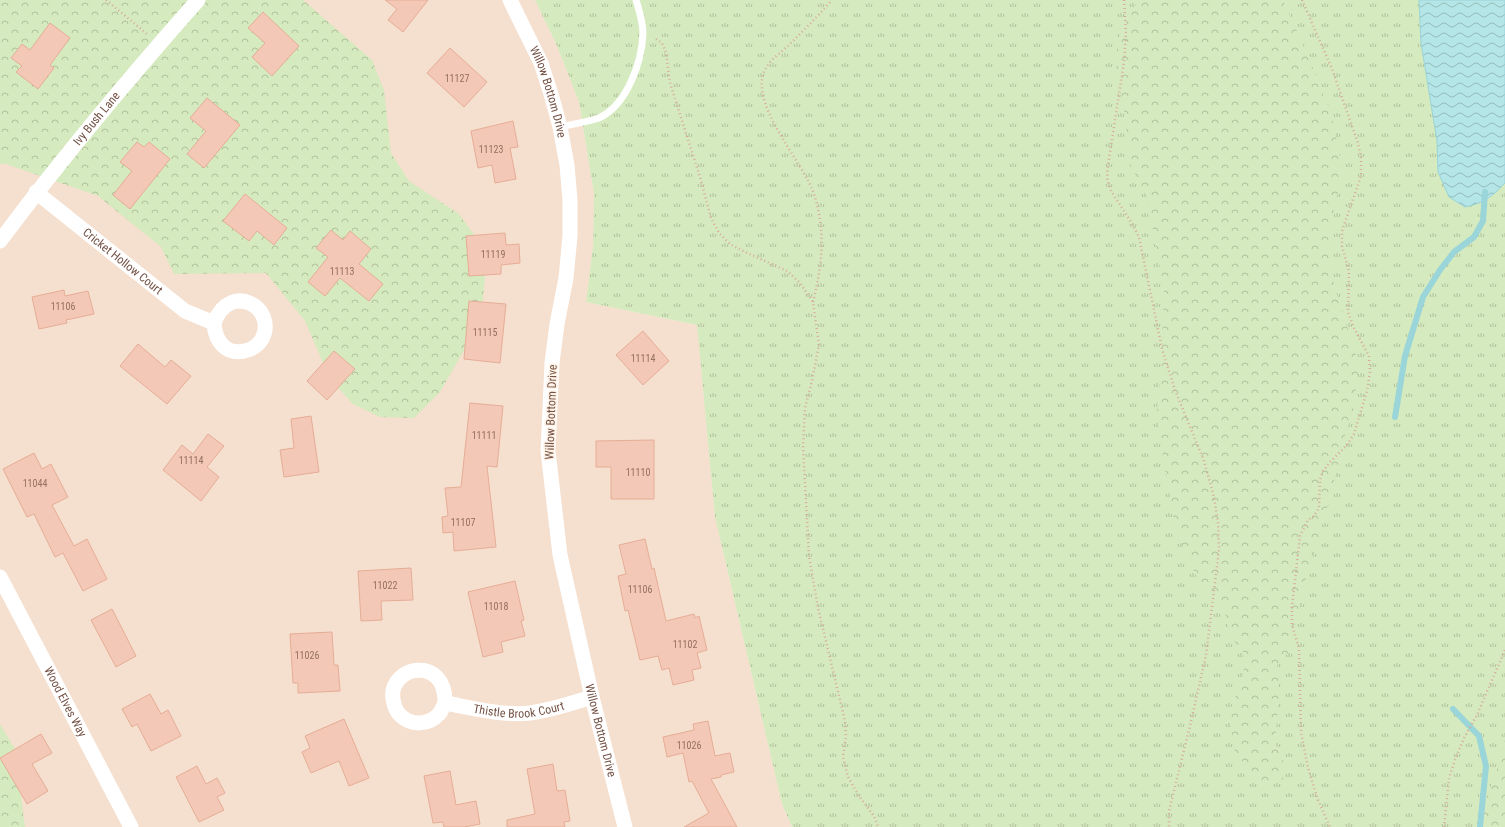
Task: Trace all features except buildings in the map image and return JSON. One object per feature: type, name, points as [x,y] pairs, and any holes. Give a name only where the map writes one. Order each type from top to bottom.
[{"type":"street","name":"Ivy Bush Lane","points":[[0,241],[36,192],[159,44],[198,0]]},
{"type":"street","name":"Willow Bottom Drive","points":[[510,0],[541,63],[560,127],[567,165],[570,200],[570,236],[566,278],[557,324],[552,363],[548,451],[560,555],[592,697],[625,827]]},
{"type":"street","name":"Cricket Hollow Court","points":[[36,192],[185,311],[214,323]]},
{"type":"street","name":"Wood Elves Way","points":[[0,577],[131,827]]},
{"type":"street","name":"Thistle Brook Court","points":[[445,703],[506,713],[529,713],[550,710],[592,697]]},
{"type":"lane","points":[[560,127],[599,118],[614,107],[623,97],[636,67],[643,32],[641,17],[636,0]]},
{"type":"path","points":[[106,0],[159,44]]},
{"type":"path","points":[[832,0],[767,65],[761,85],[767,110],[808,180],[816,202],[821,223],[821,265],[813,302],[819,345],[814,374],[804,408],[803,447],[809,556],[818,608],[845,721],[846,736],[843,757],[848,777],[859,796],[874,816],[878,827]]},
{"type":"path","points":[[1124,0],[1126,34],[1124,62],[1107,178],[1111,191],[1129,217],[1138,237],[1162,349],[1175,390],[1204,461],[1214,497],[1218,523],[1219,550],[1206,655],[1189,733],[1169,811],[1170,827]]},
{"type":"path","points":[[1302,0],[1332,69],[1351,118],[1360,150],[1361,176],[1342,231],[1342,246],[1349,272],[1348,312],[1354,328],[1369,356],[1370,372],[1367,391],[1354,434],[1347,446],[1323,471],[1320,480],[1319,508],[1314,516],[1308,520],[1300,536],[1292,607],[1292,624],[1299,649],[1301,732],[1308,768],[1318,800],[1330,827]]},
{"type":"path","points":[[643,32],[662,43],[666,53],[670,83],[700,177],[711,218],[719,233],[730,244],[787,271],[800,282],[813,302]]},
{"type":"path","points":[[1444,827],[1449,778],[1464,738],[1477,715],[1505,650]]},
{"type":"shaded area","points":[[0,0],[535,0],[557,46],[579,102],[594,194],[593,247],[586,302],[697,325],[715,517],[782,804],[792,827],[0,827]]},
{"type":"green space","points":[[0,0],[303,0],[372,60],[384,90],[391,153],[409,181],[459,214],[480,243],[485,276],[482,309],[471,338],[440,392],[414,418],[380,417],[353,404],[330,379],[305,321],[266,273],[174,274],[161,247],[98,196],[6,164],[0,164]]},
{"type":"green space","points":[[535,0],[1505,0],[1505,742],[1493,827],[792,827],[782,804],[715,517],[697,325],[586,302],[593,247],[594,194],[579,102],[557,46]]},
{"type":"green space","points":[[1138,0],[1283,0],[1331,113],[1343,172],[1334,207],[1329,253],[1335,289],[1359,364],[1353,412],[1345,435],[1329,501],[1303,589],[1288,653],[1277,664],[1279,694],[1275,743],[1286,768],[1282,781],[1263,783],[1235,753],[1229,714],[1244,673],[1243,649],[1231,639],[1224,608],[1200,585],[1176,531],[1162,451],[1157,412],[1161,368],[1164,290],[1147,197],[1130,164],[1124,109],[1116,77],[1117,47],[1121,31]]},
{"type":"green space","points":[[0,724],[15,749],[25,827],[0,827]]},
{"type":"green space","points":[[1505,740],[1505,827],[1475,827],[1496,773]]},
{"type":"water","points":[[1419,0],[1505,0],[1505,183],[1487,199],[1477,204],[1465,207],[1449,197],[1438,172],[1437,141],[1421,43]]},
{"type":"waterway","points":[[1395,417],[1405,356],[1423,297],[1440,270],[1454,252],[1474,237],[1483,221],[1485,192]]},
{"type":"waterway","points":[[1453,709],[1479,736],[1486,766],[1480,827]]}]
